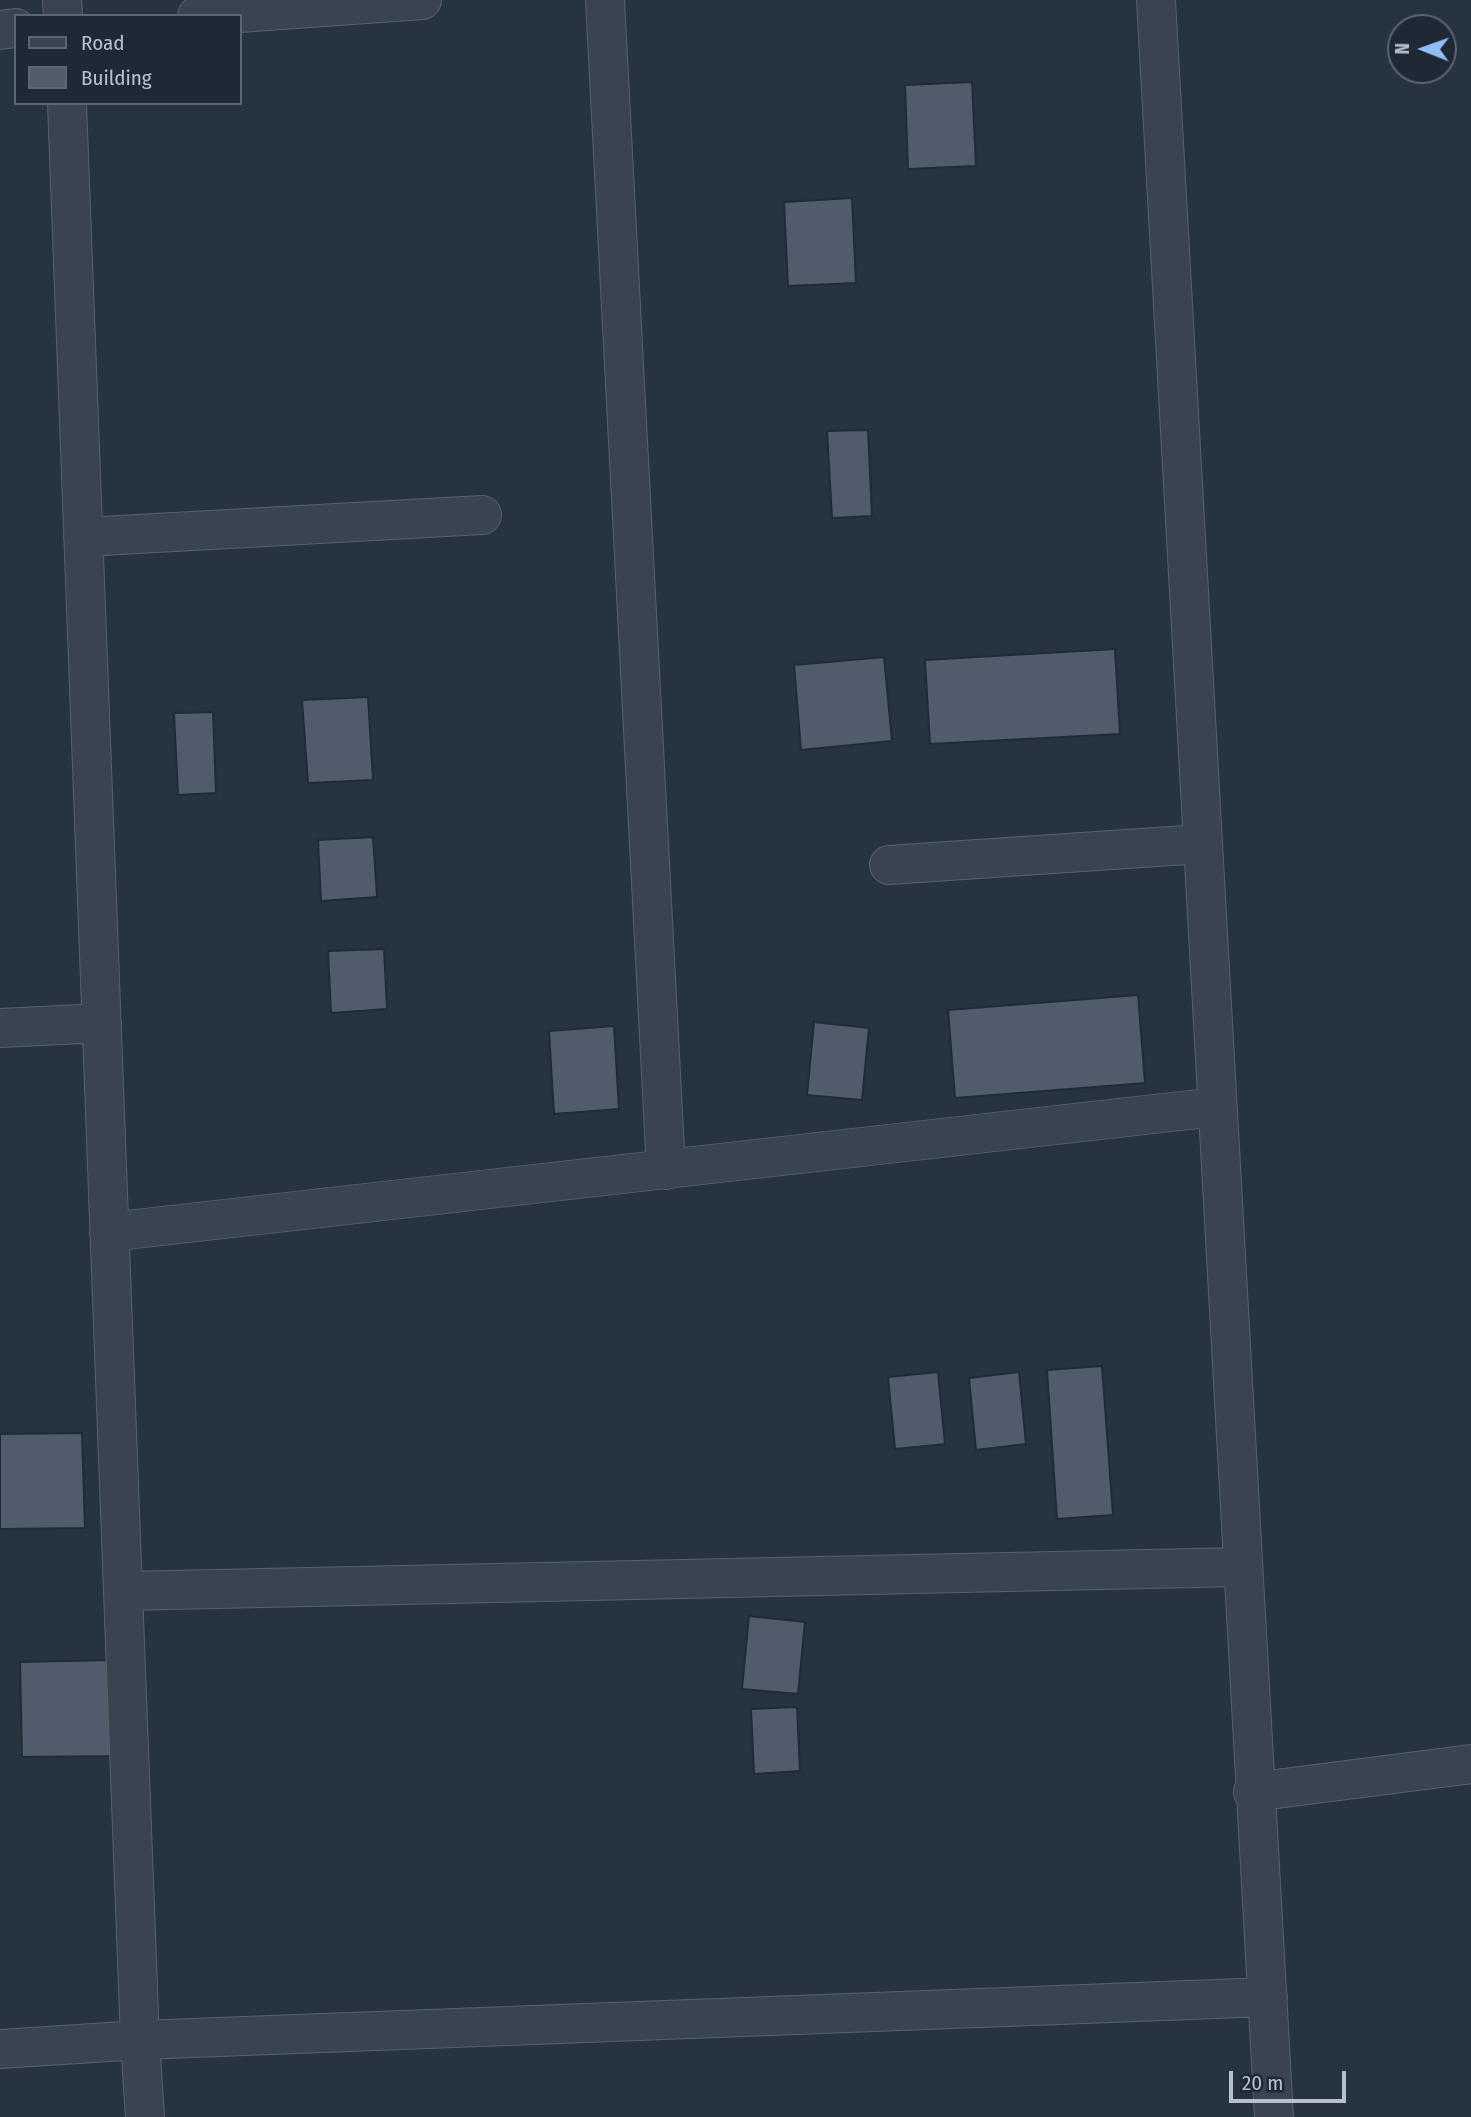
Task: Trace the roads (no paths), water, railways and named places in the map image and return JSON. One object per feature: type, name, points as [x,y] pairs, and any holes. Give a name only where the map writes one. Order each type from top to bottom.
[{"type":"street","points":[[225,14],[422,0]]},
{"type":"street","points":[[605,0],[666,1170]]},
{"type":"street","points":[[1156,0],[1253,1792],[1274,2117]]},
{"type":"street","points":[[67,105],[145,2117]]},
{"type":"street","points":[[83,537],[482,515]]},
{"type":"street","points":[[889,865],[1201,844]]},
{"type":"street","points":[[0,1028],[102,1023]]},
{"type":"street","points":[[109,1232],[1216,1107]]},
{"type":"street","points":[[123,1591],[1241,1566]]},
{"type":"street","points":[[1253,1792],[1471,1764]]},
{"type":"street","points":[[0,2049],[140,2040],[1268,1997]]}]
